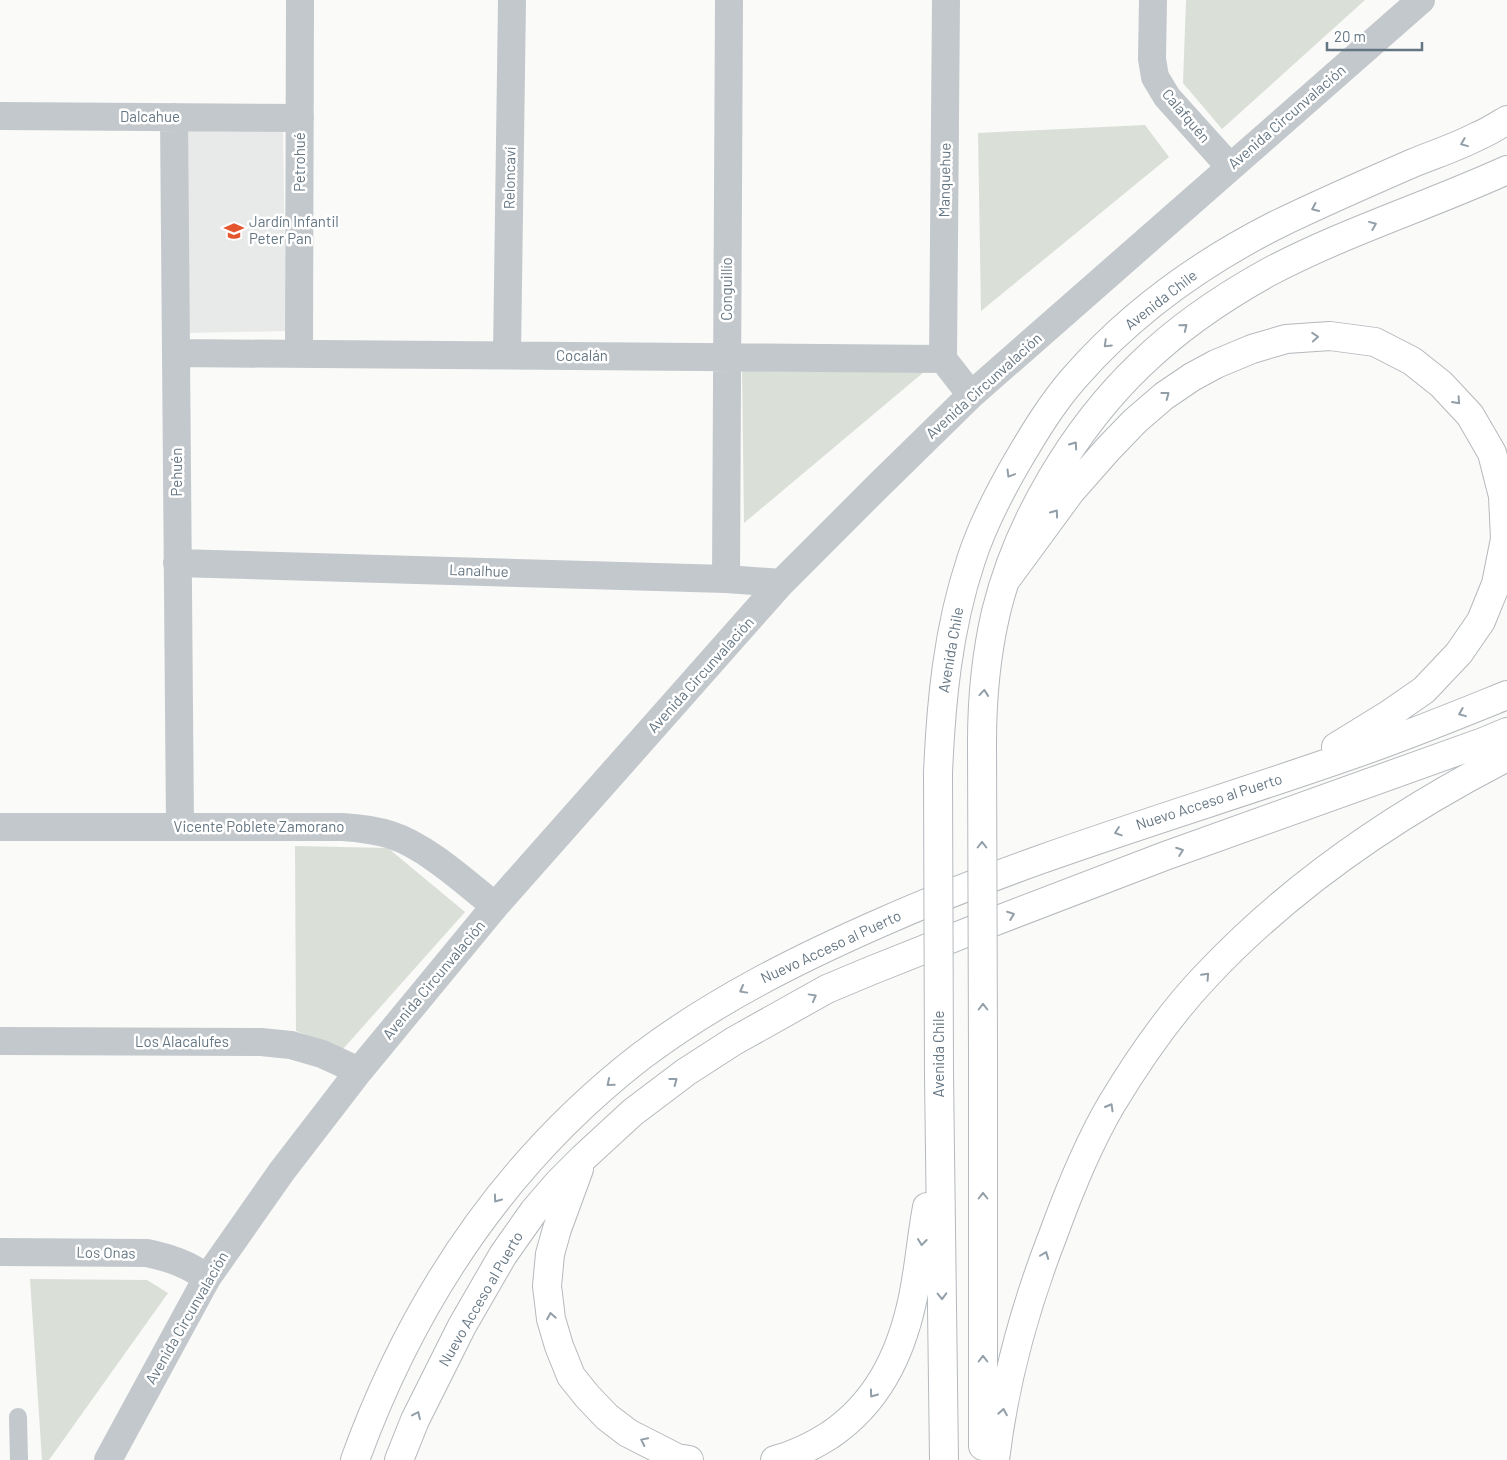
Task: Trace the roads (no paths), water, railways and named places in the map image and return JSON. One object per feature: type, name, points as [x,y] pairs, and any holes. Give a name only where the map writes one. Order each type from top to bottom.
[{"type":"highway","name":"Avenida Chile","points":[[944,1460],[939,1075],[938,773],[941,714],[953,630],[971,559],[986,522],[1006,481],[1050,409],[1074,378],[1131,321],[1168,290],[1240,244],[1414,163],[1477,137],[1507,120]]},
{"type":"highway","points":[[983,1460],[982,708],[985,677],[996,612],[1018,545],[1054,474],[1112,394],[1141,364],[1198,316],[1234,292],[1268,273],[1352,233],[1507,170]]},
{"type":"highway","points":[[1005,580],[1071,492],[1135,421],[1164,396],[1192,377],[1216,364],[1252,348],[1286,339],[1330,336],[1375,342],[1412,361],[1441,384],[1470,415],[1492,453],[1503,496],[1505,539],[1496,584],[1482,621],[1458,654],[1424,690],[1366,730],[1280,779]]},
{"type":"highway","name":"Nuevo Acceso al Puerto","points":[[355,1460],[374,1408],[401,1351],[431,1296],[466,1241],[504,1190],[547,1141],[594,1096],[640,1057],[690,1022],[741,990],[808,956],[917,907],[1010,870],[1353,755],[1507,695]]},
{"type":"highway","name":"Nuevo Acceso al Puerto","points":[[399,1460],[415,1420],[462,1326],[503,1255],[534,1212],[559,1182],[583,1158],[633,1112],[686,1072],[734,1041],[827,989],[1164,856],[1507,732]]},
{"type":"highway","points":[[995,1460],[1002,1411],[1018,1342],[1041,1264],[1071,1188],[1110,1107],[1166,1023],[1204,978],[1242,940],[1324,870],[1429,800],[1507,757]]},
{"type":"highway","points":[[775,1460],[816,1444],[842,1426],[864,1406],[894,1359],[912,1302],[924,1222],[940,1142]]},
{"type":"highway","points":[[583,1158],[557,1229],[550,1254],[547,1286],[551,1319],[559,1346],[571,1376],[607,1417],[628,1433],[677,1458],[689,1460]]},
{"type":"street","name":"Petrohué","points":[[299,354],[300,0]]},
{"type":"street","name":"Reloncaví","points":[[507,356],[512,0]]},
{"type":"street","name":"Conguillío","points":[[726,579],[728,0]]},
{"type":"street","name":"Manquehue","points":[[943,360],[946,0]]},
{"type":"street","name":"Calafquén","points":[[1153,0],[1152,59],[1155,77],[1167,97],[1230,167]]},
{"type":"street","name":"Avenida Circunvalación","points":[[108,1460],[207,1278],[282,1171],[359,1071],[495,906],[781,583],[971,395],[1230,167],[1411,3]]},
{"type":"street","name":"Dalcahue","points":[[0,116],[300,118]]},
{"type":"street","name":"Pehuén","points":[[174,117],[180,827]]},
{"type":"street","name":"Cocalán","points":[[176,353],[943,360]]},
{"type":"street","points":[[943,360],[971,395]]},
{"type":"street","name":"Lanalhue","points":[[177,563],[726,579],[781,583]]},
{"type":"street","name":"Vicente Poblete Zamorano","points":[[0,827],[342,827],[367,829],[392,835],[413,844],[432,856],[495,906]]},
{"type":"street","name":"Los Alacalufes","points":[[0,1041],[261,1042],[291,1044],[322,1054],[359,1071]]},
{"type":"street","name":"Los Onas","points":[[0,1252],[147,1253],[180,1262],[207,1278]]},
{"type":"lane","points":[[18,1417],[19,1460]]},
{"type":"place","name":"Jardín Infantil Peter Pan","points":[[234,231]]}]
